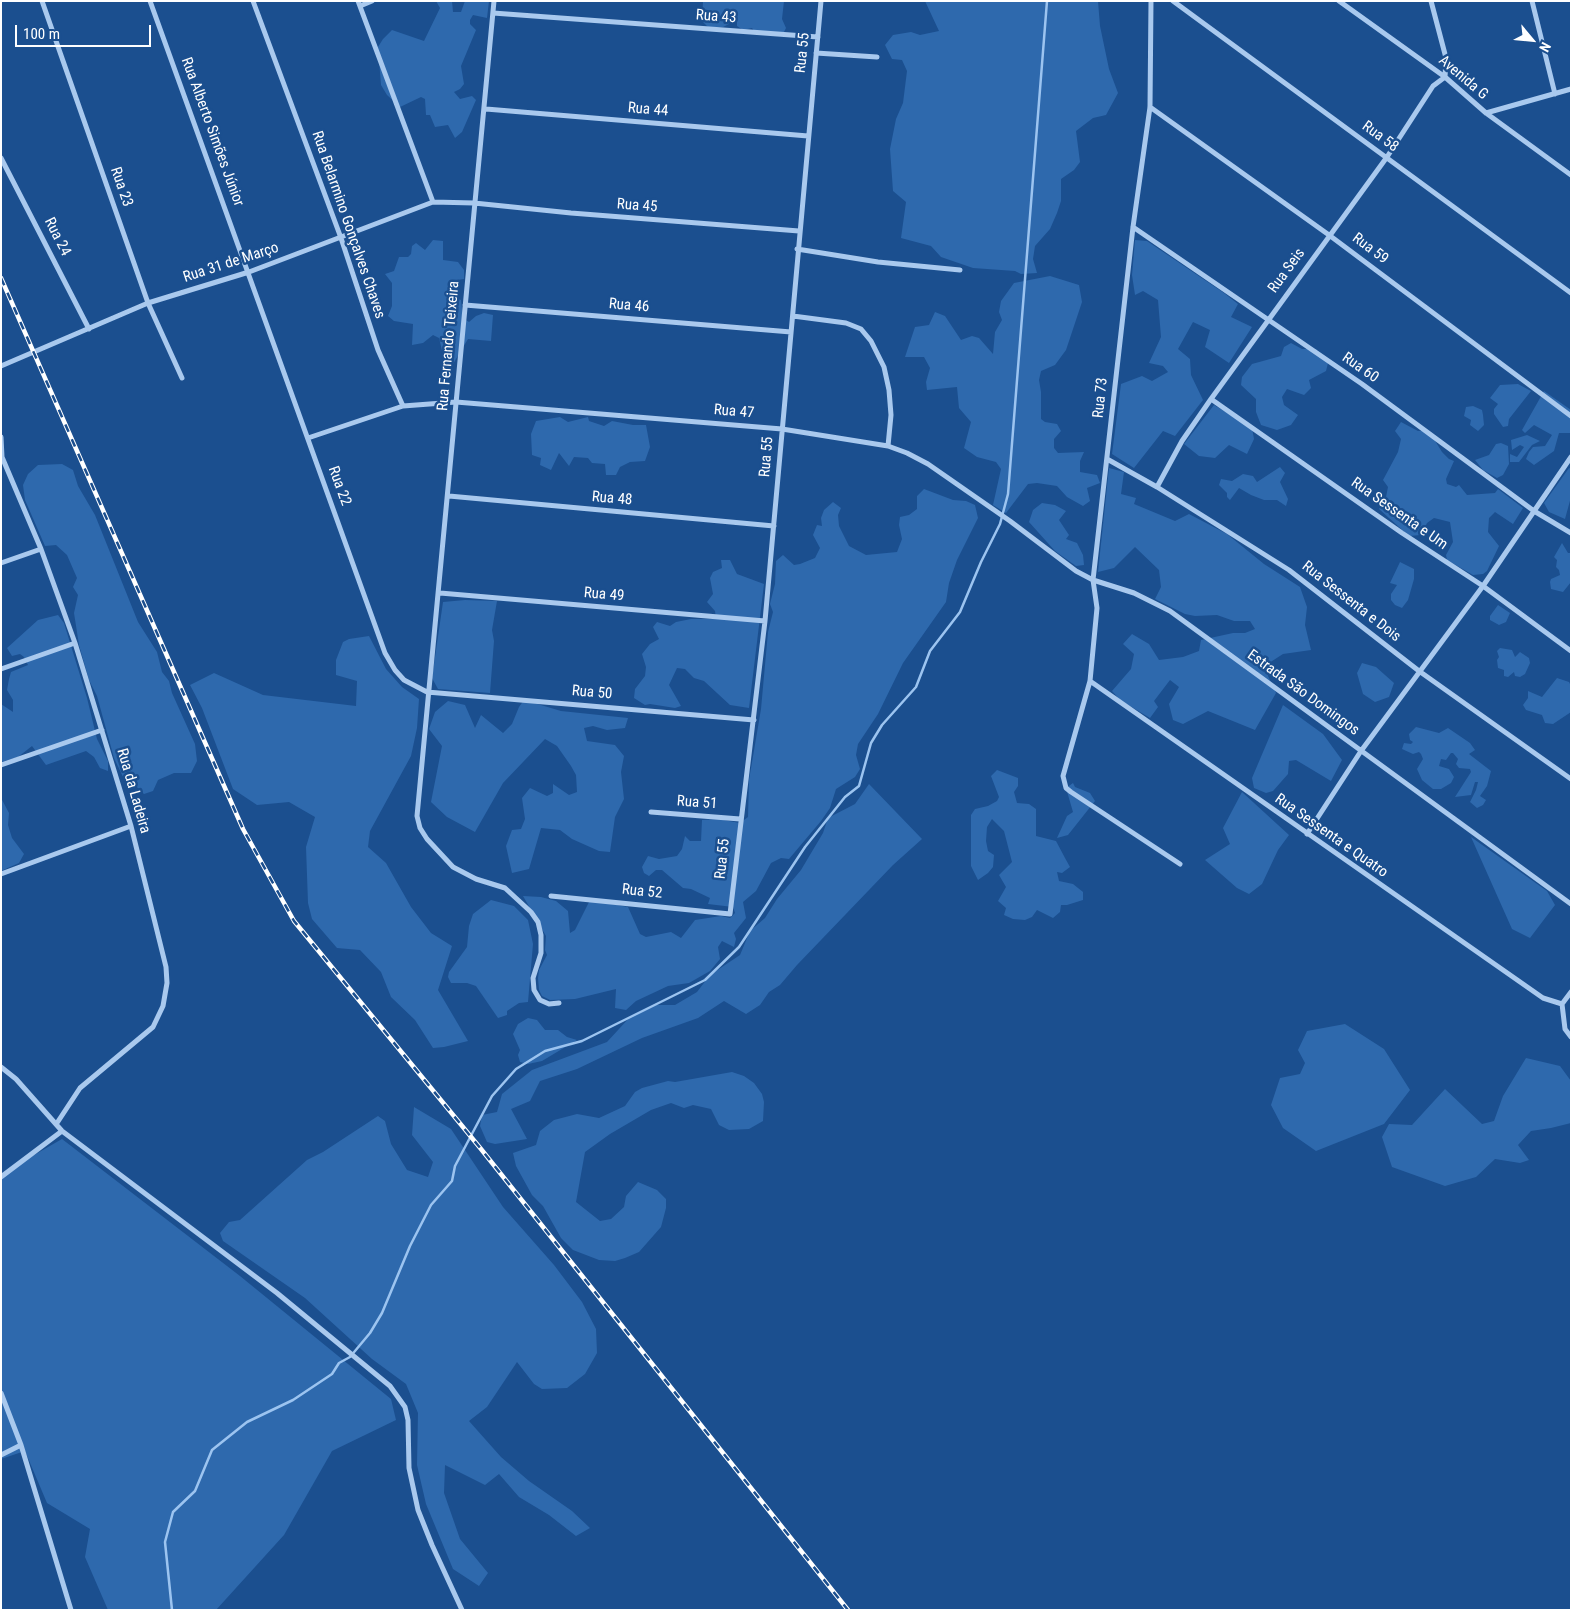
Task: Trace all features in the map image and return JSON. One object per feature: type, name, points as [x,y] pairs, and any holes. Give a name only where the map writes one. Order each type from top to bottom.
[{"type":"street","name":"Rua 23","points":[[42,1],[148,303],[182,378]]},
{"type":"street","name":"Rua Alberto Simões Júnior","points":[[150,1],[249,272]]},
{"type":"street","name":"Rua Belarmino Gonçalves Chaves","points":[[253,1],[341,238],[378,350],[402,406]]},
{"type":"street","points":[[372,1],[359,4],[433,202]]},
{"type":"street","name":"Rua Fernando Teixeira","points":[[494,1],[486,109],[474,203],[440,593],[427,692],[417,802],[420,828],[437,851],[453,867],[476,879],[505,888],[514,894],[531,912],[538,922],[541,935],[541,953],[533,978],[534,990],[540,1000],[549,1004],[559,1003]]},
{"type":"street","name":"Rua 55","points":[[730,914],[765,621],[793,316],[797,249],[821,1]]},
{"type":"street","name":"Rua 73","points":[[1151,1],[1150,107],[1133,227],[1093,580],[1097,608],[1090,681],[1063,770],[1063,782],[1070,792],[1180,864]]},
{"type":"street","name":"Rua 58","points":[[1173,1],[1571,293]]},
{"type":"street","name":"Avenida G","points":[[1339,1],[1446,77],[1486,113],[1571,175]]},
{"type":"street","points":[[1431,1],[1446,58],[1446,77]]},
{"type":"street","points":[[1532,1],[1555,94]]},
{"type":"street","name":"Rua 43","points":[[493,13],[818,37]]},
{"type":"street","points":[[816,53],[877,58]]},
{"type":"street","name":"Rua Seis","points":[[1157,487],[1182,441],[1211,398],[1386,157],[1433,86],[1446,77]]},
{"type":"street","points":[[1486,113],[1571,89]]},
{"type":"street","name":"Rua 59","points":[[1150,107],[1330,235],[1571,416]]},
{"type":"street","name":"Rua 44","points":[[486,109],[808,136]]},
{"type":"street","name":"Rua 24","points":[[1,158],[89,329]]},
{"type":"street","name":"Rua 31 de Março","points":[[1,366],[148,303],[249,272],[433,202],[474,203]]},
{"type":"street","name":"Rua 45","points":[[474,203],[570,213],[799,231]]},
{"type":"street","name":"Rua 60","points":[[1133,227],[1362,384],[1534,510],[1571,533]]},
{"type":"street","points":[[797,249],[878,262],[960,270]]},
{"type":"street","name":"Rua 22","points":[[249,272],[386,653],[394,670],[404,680],[427,692]]},
{"type":"street","name":"Rua 46","points":[[465,305],[791,332]]},
{"type":"street","points":[[793,316],[846,323],[861,329],[871,341],[884,367],[889,390],[891,415],[888,446]]},
{"type":"street","name":"Rua Sessenta e Um","points":[[1211,398],[1402,533],[1483,586],[1571,651]]},
{"type":"street","points":[[308,438],[402,406],[456,402]]},
{"type":"street","name":"Rua 47","points":[[456,402],[782,429],[888,446],[928,464],[1010,521]]},
{"type":"street","name":"Rua da Ladeira","points":[[1,437],[2,458],[41,549],[75,643],[131,826],[166,967],[167,983],[163,1006],[153,1027],[80,1088],[57,1123]]},
{"type":"street","points":[[1307,834],[1361,751],[1483,586],[1571,458]]},
{"type":"street","name":"Rua Sessenta e Dois","points":[[1107,459],[1157,487],[1289,570],[1420,671],[1571,779]]},
{"type":"street","name":"Rua 48","points":[[449,496],[774,526]]},
{"type":"street","name":"Estrada São Domingos","points":[[1010,521],[1061,562],[1093,580],[1134,593],[1170,611],[1571,904]]},
{"type":"street","points":[[1,563],[41,549]]},
{"type":"street","name":"Rua 49","points":[[440,593],[765,621]]},
{"type":"street","points":[[1,669],[75,643]]},
{"type":"street","name":"Rua Sessenta e Quatro","points":[[1090,681],[1543,998],[1562,1004]]},
{"type":"street","name":"Rua 50","points":[[427,692],[754,720]]},
{"type":"street","points":[[1,765],[102,730]]},
{"type":"street","name":"Rua 51","points":[[651,812],[740,819]]},
{"type":"street","points":[[1,874],[131,826]]},
{"type":"street","name":"Rua 52","points":[[551,896],[730,914]]},
{"type":"street","points":[[1571,992],[1562,1004],[1565,1029],[1571,1037]]},
{"type":"street","points":[[1,1067],[57,1123],[62,1131],[277,1293],[358,1362],[390,1386],[404,1407],[408,1420],[408,1468],[418,1510],[462,1610]]},
{"type":"street","points":[[1,1177],[62,1131]]},
{"type":"street","points":[[1,1393],[21,1446],[71,1610]]},
{"type":"street","points":[[1,1455],[21,1446]]},
{"type":"shaded area","points":[[436,1],[452,1],[453,12],[461,12],[465,1],[489,1],[487,18],[473,15],[470,20],[470,24],[476,30],[461,66],[464,84],[454,92],[460,99],[472,96],[476,100],[462,132],[455,138],[448,125],[435,127],[430,115],[426,115],[425,99],[421,97],[400,107],[387,95],[381,85],[378,47],[383,39],[392,30],[424,41],[440,8]]},
{"type":"shaded area","points":[[703,1],[784,1],[782,19],[786,28],[784,32],[757,35],[752,28],[743,30],[737,26],[737,16],[731,16],[729,24],[723,27],[708,27],[702,21]]},
{"type":"shaded area","points":[[925,1],[1098,1],[1100,26],[1109,69],[1118,93],[1106,115],[1093,118],[1076,131],[1080,162],[1074,170],[1061,179],[1061,201],[1057,213],[1050,229],[1035,246],[1033,259],[1037,273],[1021,274],[1015,271],[973,268],[941,257],[931,246],[901,238],[906,202],[893,191],[890,149],[896,119],[903,103],[907,71],[902,60],[892,59],[885,45],[893,35],[911,32],[920,35],[939,31]]},
{"type":"shaded area","points":[[433,240],[443,241],[443,260],[458,262],[464,270],[464,279],[457,280],[450,295],[461,300],[463,318],[469,322],[476,316],[484,313],[493,315],[491,341],[468,339],[453,364],[444,359],[439,338],[433,335],[423,343],[412,345],[413,324],[394,321],[388,316],[392,306],[392,283],[385,274],[394,271],[399,257],[408,257],[411,254],[412,246],[416,243],[425,250]]},
{"type":"shaded area","points":[[1135,240],[1147,241],[1224,293],[1238,304],[1231,317],[1252,327],[1229,363],[1205,347],[1210,330],[1193,322],[1178,349],[1190,359],[1191,375],[1203,400],[1175,436],[1163,431],[1134,468],[1112,454],[1121,384],[1142,376],[1152,381],[1168,372],[1163,366],[1149,363],[1161,337],[1158,300],[1143,291],[1135,295],[1132,275]]},
{"type":"shaded area","points":[[1050,276],[1079,285],[1082,302],[1066,350],[1055,365],[1041,371],[1039,380],[1041,419],[1045,422],[1057,424],[1061,431],[1054,439],[1054,448],[1058,453],[1084,452],[1080,461],[1080,472],[1097,475],[1100,483],[1087,488],[1090,501],[1083,506],[1067,497],[1057,486],[1037,483],[1028,484],[1006,513],[993,505],[1001,469],[996,462],[977,457],[964,448],[971,422],[959,408],[957,387],[927,390],[926,382],[930,368],[924,357],[905,357],[915,327],[929,325],[935,312],[945,316],[961,340],[972,336],[979,338],[993,354],[995,332],[1002,320],[999,312],[1001,301],[1014,283]]},
{"type":"shaded area","points":[[1291,343],[1302,349],[1316,349],[1328,363],[1326,371],[1309,380],[1311,388],[1304,395],[1287,389],[1282,397],[1284,405],[1298,415],[1291,425],[1277,430],[1261,425],[1256,412],[1256,399],[1241,385],[1242,377],[1252,364],[1281,356],[1284,347]]},
{"type":"shaded area","points":[[1518,384],[1531,391],[1509,419],[1508,426],[1503,427],[1494,414],[1494,409],[1498,404],[1490,398],[1500,385]]},
{"type":"shaded area","points":[[1544,391],[1571,410],[1571,433],[1559,433],[1554,451],[1534,465],[1526,459],[1529,452],[1533,447],[1545,446],[1552,435],[1534,425],[1525,433],[1522,430]]},
{"type":"shaded area","points":[[1214,405],[1252,428],[1254,439],[1247,454],[1229,445],[1215,458],[1199,456],[1184,444]]},
{"type":"shaded area","points":[[1473,406],[1482,410],[1483,415],[1484,425],[1478,431],[1470,425],[1471,420],[1464,416],[1466,407]]},
{"type":"shaded area","points":[[560,417],[568,422],[588,417],[589,421],[604,426],[612,421],[633,425],[646,425],[650,447],[645,461],[630,462],[620,467],[616,475],[606,475],[605,464],[592,463],[588,458],[574,457],[569,466],[559,453],[551,470],[540,465],[541,458],[532,455],[531,434],[536,421]]},
{"type":"shaded area","points":[[1401,422],[1418,431],[1429,431],[1442,452],[1454,461],[1446,479],[1447,484],[1456,487],[1459,485],[1467,495],[1495,493],[1498,489],[1523,508],[1513,524],[1495,512],[1489,518],[1488,532],[1499,546],[1487,571],[1483,574],[1473,575],[1447,560],[1446,555],[1453,542],[1450,522],[1434,518],[1427,523],[1421,535],[1409,536],[1379,509],[1386,497],[1388,487],[1383,480],[1398,452],[1401,439],[1395,431]]},
{"type":"shaded area","points":[[1527,435],[1540,441],[1532,445],[1519,462],[1510,462],[1510,454],[1517,457],[1524,447],[1520,445],[1512,450],[1511,440]]},
{"type":"shaded area","points":[[1501,443],[1508,446],[1509,464],[1503,475],[1497,478],[1483,470],[1475,460],[1489,455],[1496,444]]},
{"type":"shaded area","points":[[62,464],[73,470],[78,486],[95,515],[138,622],[157,652],[162,672],[169,681],[172,693],[195,744],[197,761],[191,773],[174,773],[158,780],[153,791],[144,794],[134,784],[124,779],[114,758],[97,696],[89,680],[79,645],[74,613],[78,595],[73,587],[77,578],[67,555],[56,545],[45,546],[25,500],[23,485],[28,474],[38,465]]},
{"type":"shaded area","points":[[1280,467],[1285,473],[1280,482],[1288,499],[1286,506],[1277,500],[1264,500],[1239,488],[1230,500],[1227,497],[1227,493],[1219,485],[1221,479],[1232,481],[1243,474],[1253,476],[1257,482]]},
{"type":"shaded area","points":[[1109,468],[1124,472],[1121,494],[1136,498],[1134,504],[1175,521],[1189,514],[1227,534],[1264,564],[1300,587],[1307,607],[1305,625],[1311,650],[1283,654],[1269,663],[1268,676],[1276,693],[1255,730],[1208,711],[1183,724],[1173,720],[1169,704],[1179,687],[1170,680],[1154,701],[1158,707],[1150,718],[1120,700],[1112,691],[1131,669],[1134,654],[1123,644],[1132,634],[1149,644],[1159,660],[1183,657],[1199,651],[1201,640],[1233,633],[1245,633],[1255,629],[1250,621],[1234,621],[1217,615],[1195,616],[1185,614],[1155,599],[1161,587],[1159,570],[1135,547],[1114,568],[1098,572]]},
{"type":"shaded area","points":[[1569,468],[1571,469],[1571,497],[1565,519],[1549,512],[1544,503]]},
{"type":"shaded area","points":[[924,489],[953,500],[966,501],[975,505],[978,518],[957,560],[949,583],[946,602],[903,663],[878,714],[858,744],[856,755],[860,769],[855,777],[836,789],[830,808],[821,821],[789,859],[781,858],[771,863],[756,891],[743,902],[746,918],[734,933],[736,939],[734,947],[722,941],[718,947],[720,959],[710,971],[689,983],[668,986],[636,1001],[626,1010],[615,1008],[616,989],[575,999],[550,1000],[542,996],[539,990],[538,978],[539,970],[547,955],[545,950],[546,936],[523,896],[541,897],[556,901],[568,911],[570,933],[575,930],[590,900],[628,907],[640,934],[646,937],[671,932],[681,938],[695,920],[721,916],[730,918],[735,913],[733,907],[708,904],[710,898],[691,889],[683,888],[662,870],[656,870],[649,876],[644,873],[642,867],[648,856],[659,859],[677,856],[682,849],[685,836],[690,841],[701,841],[702,820],[718,819],[740,823],[748,817],[749,780],[761,709],[768,632],[773,612],[770,604],[775,584],[776,561],[783,555],[794,565],[815,558],[820,548],[813,535],[817,525],[822,526],[821,518],[824,510],[833,502],[841,508],[838,515],[839,526],[849,546],[866,555],[897,552],[902,539],[899,525],[900,517],[909,515],[917,509],[917,496]]},
{"type":"shaded area","points":[[1042,503],[1055,505],[1066,511],[1059,520],[1069,535],[1066,539],[1077,543],[1083,555],[1084,565],[1076,566],[1055,551],[1029,522],[1033,510]]},
{"type":"shaded area","points":[[1562,543],[1568,553],[1571,553],[1571,582],[1563,592],[1551,589],[1550,582],[1551,579],[1560,575],[1556,567],[1557,560],[1554,557]]},
{"type":"shaded area","points":[[721,560],[730,560],[737,574],[764,584],[749,708],[730,705],[704,681],[694,678],[685,669],[677,668],[669,685],[681,706],[675,708],[645,705],[634,698],[635,689],[645,676],[646,667],[642,654],[650,644],[659,639],[653,627],[657,622],[670,626],[676,622],[691,619],[716,619],[715,611],[707,602],[713,594],[710,578],[713,572],[722,568]]},
{"type":"shaded area","points":[[1400,562],[1414,569],[1414,579],[1408,600],[1402,608],[1395,605],[1391,600],[1391,594],[1397,585],[1390,583]]},
{"type":"shaded area","points":[[465,600],[497,601],[492,630],[494,641],[490,693],[438,689],[432,678],[443,602]]},
{"type":"shaded area","points":[[1498,605],[1510,613],[1506,622],[1499,625],[1490,620],[1490,616]]},
{"type":"shaded area","points":[[58,615],[64,623],[87,698],[97,739],[108,761],[108,771],[100,768],[94,757],[86,751],[46,765],[32,746],[18,757],[1,762],[1,704],[13,712],[13,700],[7,690],[11,672],[28,665],[24,657],[20,654],[12,656],[7,648],[38,620]]},
{"type":"shaded area","points":[[369,636],[386,669],[402,687],[419,699],[417,728],[411,756],[370,831],[368,847],[386,863],[411,907],[431,933],[452,946],[438,990],[468,1041],[444,1047],[433,1048],[415,1020],[391,997],[381,972],[360,950],[337,948],[312,919],[308,903],[306,847],[315,817],[289,802],[257,805],[233,789],[202,708],[190,685],[214,673],[263,695],[356,706],[357,681],[336,675],[336,660],[343,642],[349,639]]},
{"type":"shaded area","points":[[1500,648],[1512,650],[1515,657],[1520,652],[1529,658],[1530,663],[1525,674],[1520,677],[1515,676],[1514,672],[1508,677],[1504,676],[1504,670],[1498,668],[1497,660],[1499,657],[1497,651]]},
{"type":"shaded area","points":[[1362,663],[1376,667],[1394,683],[1389,697],[1375,702],[1363,694],[1357,673]]},
{"type":"shaded area","points":[[1557,678],[1569,682],[1571,686],[1571,712],[1553,724],[1545,723],[1542,715],[1526,710],[1523,705],[1528,698],[1528,691],[1542,697]]},
{"type":"shaded area","points":[[524,700],[561,711],[628,718],[625,728],[607,730],[593,726],[584,728],[587,741],[615,745],[624,756],[621,772],[624,799],[615,817],[610,852],[599,851],[572,839],[560,830],[541,828],[529,869],[512,873],[506,846],[512,830],[521,829],[525,819],[522,798],[530,788],[547,796],[553,793],[553,784],[569,795],[577,792],[576,775],[571,766],[557,746],[545,739],[503,783],[475,832],[447,817],[431,802],[442,746],[429,729],[435,712],[448,701],[465,705],[475,728],[481,715],[503,733],[512,724]]},
{"type":"shaded area","points":[[1283,705],[1323,734],[1342,760],[1331,781],[1296,760],[1289,761],[1288,774],[1273,791],[1266,793],[1254,788],[1252,778]]},
{"type":"shaded area","points":[[1416,727],[1439,733],[1448,728],[1470,743],[1475,750],[1469,754],[1491,771],[1487,786],[1480,796],[1486,800],[1483,805],[1477,808],[1470,802],[1478,782],[1475,782],[1471,795],[1455,797],[1471,772],[1470,769],[1459,768],[1456,764],[1458,759],[1453,753],[1446,760],[1441,759],[1439,766],[1449,769],[1454,777],[1451,783],[1441,789],[1433,789],[1422,780],[1417,769],[1423,759],[1421,754],[1419,752],[1413,754],[1402,749],[1404,743],[1411,744],[1413,742],[1410,740],[1409,734]]},
{"type":"shaded area","points":[[997,770],[1018,778],[1018,786],[1014,792],[1017,803],[1029,804],[1036,809],[1036,836],[1056,841],[1070,867],[1062,873],[1057,872],[1059,881],[1073,884],[1083,892],[1083,900],[1061,905],[1060,912],[1053,918],[1037,910],[1032,917],[1025,920],[1013,919],[1004,915],[1006,908],[998,901],[1006,887],[999,875],[1012,862],[1004,831],[992,819],[987,827],[986,841],[988,851],[994,855],[993,867],[978,880],[971,866],[971,815],[975,809],[988,806],[997,801],[999,797],[991,776]]},
{"type":"shaded area","points":[[1073,783],[1075,787],[1090,793],[1095,801],[1068,835],[1057,838],[1067,816],[1073,812],[1066,788]]},
{"type":"shaded area","points":[[869,784],[922,839],[893,865],[780,985],[769,992],[760,1005],[746,1014],[724,1001],[698,1018],[642,1038],[577,1069],[540,1081],[530,1101],[511,1109],[527,1139],[495,1144],[487,1142],[480,1126],[482,1115],[497,1112],[502,1094],[532,1070],[607,1042],[630,1017],[655,1005],[675,1005],[697,992],[710,975],[740,955],[750,931],[765,918],[777,899],[801,870],[823,833],[828,818],[855,804]]},
{"type":"shaded area","points":[[1242,792],[1289,835],[1278,850],[1262,884],[1249,894],[1237,888],[1205,860],[1230,844],[1223,828]]},
{"type":"shaded area","points":[[1,798],[9,813],[8,825],[12,838],[24,854],[19,863],[1,871]]},
{"type":"shaded area","points":[[1471,837],[1547,891],[1555,905],[1530,938],[1512,929]]},
{"type":"shaded area","points":[[491,900],[514,906],[528,920],[533,944],[528,1002],[519,1003],[507,1011],[507,1015],[498,1018],[476,986],[467,983],[451,983],[448,977],[449,972],[467,947],[469,926],[473,914]]},
{"type":"shaded area","points":[[528,1018],[537,1020],[545,1030],[558,1030],[567,1037],[577,1040],[542,1061],[528,1064],[520,1062],[518,1055],[520,1050],[513,1034],[518,1024]]},
{"type":"shaded area","points":[[1345,1024],[1384,1049],[1410,1090],[1384,1124],[1316,1151],[1283,1128],[1271,1105],[1280,1078],[1300,1074],[1305,1063],[1298,1050],[1307,1031]]},
{"type":"shaded area","points":[[1526,1058],[1560,1066],[1571,1081],[1571,1123],[1531,1131],[1518,1145],[1529,1160],[1520,1163],[1495,1159],[1476,1177],[1445,1186],[1392,1167],[1382,1137],[1389,1124],[1412,1125],[1445,1089],[1482,1124],[1494,1121],[1503,1096]]},
{"type":"shaded area","points":[[732,1072],[744,1076],[754,1083],[762,1094],[764,1102],[763,1121],[749,1129],[729,1130],[719,1125],[711,1109],[693,1105],[684,1108],[671,1103],[651,1110],[610,1134],[585,1152],[576,1202],[600,1221],[611,1219],[624,1207],[626,1196],[638,1182],[657,1190],[666,1199],[666,1208],[661,1227],[639,1252],[615,1261],[599,1260],[573,1250],[561,1238],[543,1206],[532,1195],[516,1166],[513,1153],[536,1145],[540,1131],[554,1120],[577,1114],[599,1118],[625,1106],[635,1092],[642,1088],[668,1081],[675,1082]]},
{"type":"shaded area","points":[[414,1107],[451,1129],[503,1207],[554,1265],[582,1302],[596,1329],[597,1353],[585,1374],[567,1388],[542,1389],[534,1384],[517,1362],[487,1407],[469,1421],[501,1457],[529,1481],[572,1511],[590,1528],[576,1536],[549,1515],[519,1497],[499,1474],[485,1485],[445,1465],[444,1493],[460,1539],[488,1573],[479,1586],[453,1569],[426,1504],[417,1465],[418,1413],[406,1384],[372,1359],[305,1298],[223,1241],[220,1233],[229,1222],[240,1220],[307,1160],[323,1152],[378,1116],[385,1121],[391,1144],[407,1170],[428,1177],[433,1162],[412,1135]]},
{"type":"shaded area","points":[[62,1139],[240,1276],[391,1399],[396,1420],[332,1451],[284,1535],[216,1610],[108,1610],[85,1557],[90,1529],[47,1503],[25,1451],[1,1459],[1,1174]]},
{"type":"waterway","points":[[172,1610],[165,1542],[173,1512],[195,1491],[212,1450],[247,1422],[293,1400],[332,1374],[339,1363],[350,1357],[370,1333],[382,1313],[410,1246],[431,1205],[452,1181],[455,1166],[492,1096],[516,1069],[545,1051],[582,1041],[705,980],[739,947],[805,847],[845,797],[859,786],[871,743],[882,725],[916,687],[930,651],[960,612],[981,562],[1000,524],[1008,494],[1047,1]]},
{"type":"railway","points":[[1,278],[243,829],[294,921],[481,1149],[848,1610]]}]
